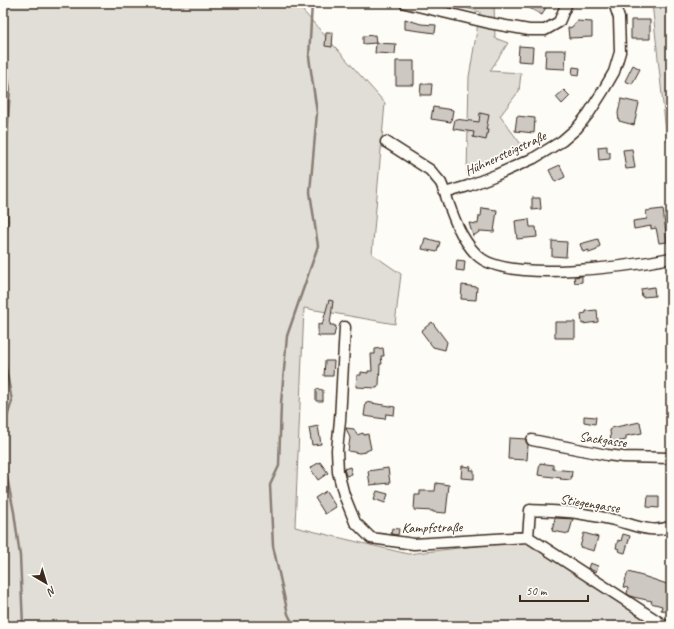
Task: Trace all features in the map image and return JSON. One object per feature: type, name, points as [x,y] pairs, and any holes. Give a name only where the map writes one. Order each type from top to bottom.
[{"type":"street","points":[[405,3],[489,23],[529,30],[546,30],[559,22],[566,3]]},
{"type":"street","name":"Hühnersteigstraße","points":[[445,193],[496,175],[534,158],[562,141],[577,128],[589,113],[614,72],[620,52],[620,18],[614,3]]},
{"type":"street","points":[[386,142],[430,170],[441,183],[453,216],[464,238],[477,255],[492,264],[518,270],[560,271],[591,269],[658,261],[671,258]]},
{"type":"street","name":"Kampfstraße","points":[[345,327],[337,450],[338,472],[344,495],[355,522],[371,538],[414,544],[528,537]]},
{"type":"street","name":"Sackgasse","points":[[532,440],[607,455],[623,457],[671,458]]},
{"type":"street","name":"Stiegengasse","points":[[528,537],[530,510],[575,513],[648,528],[660,529],[671,526]]},
{"type":"street","points":[[528,537],[665,626]]},
{"type":"shaded area","points":[[3,3],[296,3],[385,103],[372,254],[401,274],[395,324],[304,308],[295,527],[408,554],[526,540],[655,626],[3,626]]},
{"type":"shaded area","points":[[448,3],[494,3],[495,38],[508,43],[490,71],[521,73],[519,91],[500,116],[523,147],[467,174],[469,77],[480,12]]},
{"type":"shaded area","points":[[652,3],[671,3],[671,141],[667,141]]},
{"type":"building","points":[[520,3],[548,3],[542,15]]},
{"type":"building","points":[[405,19],[421,24],[436,25],[435,33],[405,29]]},
{"type":"building","points":[[631,20],[650,20],[650,39],[631,39]]},
{"type":"building","points":[[577,21],[592,22],[592,37],[569,38],[568,28],[572,27]]},
{"type":"building","points":[[326,33],[333,33],[332,47],[325,46]]},
{"type":"building","points":[[375,35],[376,43],[363,44],[363,36]]},
{"type":"building","points":[[376,43],[396,44],[395,54],[375,53]]},
{"type":"building","points":[[519,46],[533,47],[532,62],[518,61]]},
{"type":"building","points":[[546,50],[566,50],[565,69],[545,68]]},
{"type":"building","points":[[396,61],[414,61],[414,85],[396,85]]},
{"type":"building","points":[[633,65],[640,69],[632,84],[625,81]]},
{"type":"building","points":[[573,67],[580,68],[579,75],[572,74]]},
{"type":"building","points":[[421,84],[432,84],[431,95],[420,95]]},
{"type":"building","points":[[564,90],[570,96],[562,104],[556,97]]},
{"type":"building","points":[[621,99],[639,103],[634,125],[619,121],[618,113]]},
{"type":"building","points":[[433,107],[453,110],[451,122],[431,119]]},
{"type":"building","points":[[480,113],[489,115],[486,140],[473,137],[474,132],[453,129],[455,119],[479,122]]},
{"type":"building","points":[[517,116],[535,118],[534,133],[515,131]]},
{"type":"building","points":[[607,146],[607,152],[610,152],[610,159],[599,160],[598,147]]},
{"type":"building","points":[[632,149],[635,168],[626,169],[623,150]]},
{"type":"building","points":[[560,165],[565,177],[555,182],[549,170]]},
{"type":"building","points":[[532,198],[540,198],[541,209],[532,210]]},
{"type":"building","points":[[482,208],[497,210],[494,232],[481,231],[473,236],[469,223],[478,224]]},
{"type":"building","points":[[663,209],[667,242],[659,243],[656,228],[651,229],[651,226],[634,229],[633,221],[647,219],[646,211]]},
{"type":"building","points":[[529,219],[530,227],[536,227],[537,237],[517,239],[515,221]]},
{"type":"building","points":[[425,238],[440,242],[437,252],[422,249]]},
{"type":"building","points":[[598,239],[600,246],[597,250],[589,253],[589,250],[583,252],[580,244]]},
{"type":"building","points":[[552,241],[567,242],[566,257],[552,256]]},
{"type":"building","points":[[457,260],[465,261],[464,271],[456,270]]},
{"type":"building","points":[[582,276],[582,282],[575,283],[574,277]]},
{"type":"building","points":[[462,285],[477,287],[476,300],[461,299]]},
{"type":"building","points":[[654,287],[655,296],[642,297],[641,289]]},
{"type":"building","points":[[329,300],[333,301],[330,325],[336,326],[334,336],[318,336],[318,324],[322,325]]},
{"type":"building","points":[[597,310],[598,322],[582,324],[581,314],[586,313],[586,311]]},
{"type":"building","points":[[432,322],[447,342],[445,350],[433,347],[421,331]]},
{"type":"building","points":[[555,322],[575,322],[575,338],[555,338]]},
{"type":"building","points":[[383,348],[384,356],[381,356],[382,364],[380,364],[379,385],[377,388],[356,387],[357,375],[361,375],[361,372],[368,373],[368,371],[372,371],[371,354],[375,354],[375,349]]},
{"type":"building","points":[[325,361],[334,361],[333,376],[324,376]]},
{"type":"building","points":[[316,389],[323,390],[323,401],[316,401]]},
{"type":"building","points":[[366,402],[395,407],[394,415],[386,414],[385,419],[364,416]]},
{"type":"building","points":[[584,416],[596,417],[595,424],[584,422]]},
{"type":"building","points":[[640,422],[642,433],[626,436],[626,440],[611,443],[611,428]]},
{"type":"building","points":[[318,426],[321,444],[312,445],[309,428]]},
{"type":"building","points":[[346,428],[354,429],[357,435],[363,433],[364,435],[368,434],[371,449],[366,452],[359,453],[348,451],[350,438]]},
{"type":"building","points":[[509,438],[526,439],[528,445],[527,460],[508,459]]},
{"type":"building","points":[[320,462],[328,473],[318,480],[310,468]]},
{"type":"building","points":[[540,463],[553,465],[553,469],[572,471],[571,480],[538,475]]},
{"type":"building","points":[[462,466],[471,467],[470,470],[474,470],[474,479],[461,478]]},
{"type":"building","points":[[350,467],[352,474],[346,476],[344,469]]},
{"type":"building","points":[[388,468],[390,483],[370,485],[368,471]]},
{"type":"building","points":[[436,483],[449,485],[446,513],[414,510],[415,495],[420,495],[420,491],[435,491]]},
{"type":"building","points":[[326,491],[336,507],[325,514],[315,498]]},
{"type":"building","points":[[377,491],[388,494],[385,503],[374,499]]},
{"type":"building","points":[[648,496],[659,496],[659,508],[647,507]]},
{"type":"building","points":[[555,518],[573,519],[569,534],[552,531]]},
{"type":"building","points":[[392,528],[399,529],[398,535],[391,534]]},
{"type":"building","points":[[584,533],[598,537],[594,551],[580,547]]},
{"type":"building","points":[[623,534],[630,536],[625,553],[618,551],[619,549],[616,548],[618,540],[621,541]]},
{"type":"building","points":[[590,563],[598,566],[596,572],[588,568]]},
{"type":"building","points":[[628,572],[670,585],[666,600],[671,601],[670,611],[661,610],[662,606],[651,603],[652,601],[633,597],[627,594],[628,588],[623,587]]},
{"type":"waterway","points":[[294,626],[288,614],[273,546],[270,485],[279,466],[281,403],[287,336],[318,246],[310,192],[317,113],[309,57],[312,3]]},
{"type":"waterway","points":[[3,51],[10,89],[5,168],[8,221],[3,251]]},
{"type":"waterway","points":[[3,352],[12,401],[3,429]]},
{"type":"waterway","points":[[3,458],[14,512],[20,556],[23,626]]}]
